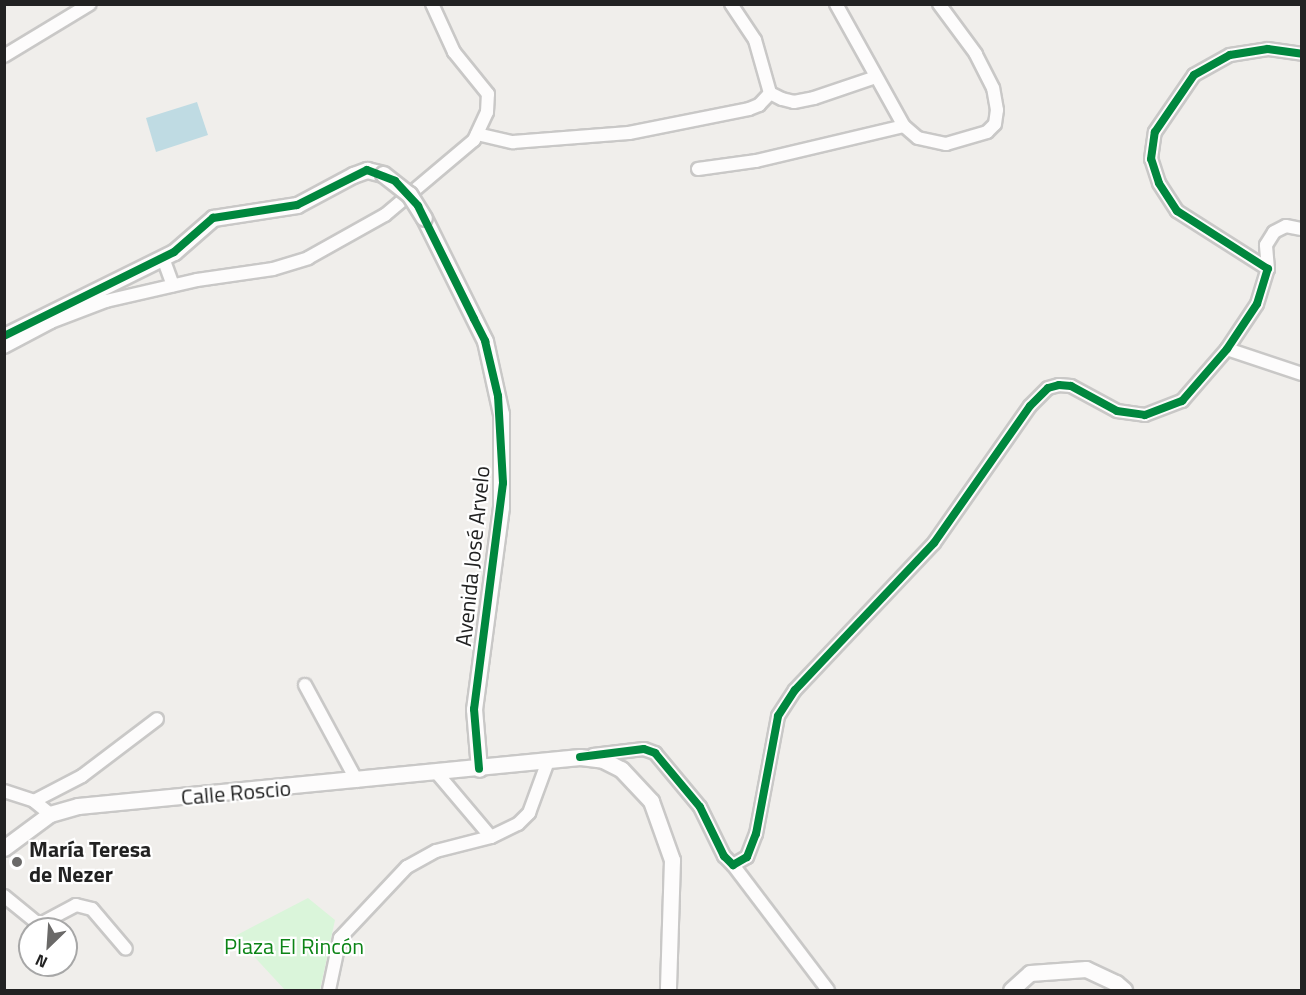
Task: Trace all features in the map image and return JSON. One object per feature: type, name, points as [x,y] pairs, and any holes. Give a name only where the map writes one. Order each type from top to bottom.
[{"type":"street","points":[[4,56],[90,4]]},
{"type":"street","points":[[4,347],[51,322],[106,301],[173,285],[252,274],[308,258],[385,215],[461,152],[477,134],[487,112],[488,94],[454,52],[432,4]]},
{"type":"street","points":[[731,4],[755,40],[771,93]]},
{"type":"street","points":[[836,4],[904,126],[918,138],[946,144],[980,136],[995,124],[993,88],[965,34],[939,4]]},
{"type":"street","points":[[1268,269],[1177,211],[1159,183],[1152,159],[1155,132],[1194,75],[1230,54],[1268,49],[1302,54]]},
{"type":"street","points":[[771,93],[794,102],[843,91],[876,77]]},
{"type":"street","points":[[477,134],[513,142],[629,133],[749,109],[759,105],[771,93]]},
{"type":"street","points":[[698,170],[756,161],[904,126]]},
{"type":"street","name":"Avenida José Arvelo","points":[[163,258],[213,218],[236,211],[268,212],[297,205],[367,170],[383,174],[409,194],[424,218],[485,340],[501,414],[501,507],[474,709],[479,769]]},
{"type":"street","points":[[733,865],[747,857],[756,834],[778,716],[795,690],[934,543],[1029,406],[1048,388],[1059,385],[1071,386],[1117,411],[1145,415],[1182,401],[1227,349],[1257,304],[1268,269],[1266,245],[1274,232],[1286,226],[1302,229]]},
{"type":"street","points":[[4,336],[163,258],[173,285]]},
{"type":"street","points":[[1227,349],[1302,374]]},
{"type":"street","points":[[305,686],[357,782]]},
{"type":"street","points":[[34,801],[82,776],[157,719]]},
{"type":"street","points":[[580,757],[644,749],[655,753],[700,807],[724,856],[828,990]]},
{"type":"street","name":"Calle Roscio","points":[[4,848],[50,814],[78,806],[357,782],[580,757],[603,760],[621,769],[651,801],[672,860],[668,990]]},
{"type":"street","points":[[329,990],[340,938],[407,867],[436,851],[491,837],[518,824],[529,813],[549,761]]},
{"type":"street","points":[[437,773],[491,837]]},
{"type":"street","points":[[4,791],[34,801],[50,814]]},
{"type":"street","points":[[4,897],[36,922],[45,922],[76,905],[92,909],[126,949]]},
{"type":"street","points":[[1011,990],[1030,973],[1086,969],[1124,990]]},
{"type":"green space","name":"Plaza El Rincón","points":[[308,898],[335,920],[320,990],[285,990],[235,936]]},
{"type":"water","points":[[197,102],[208,135],[156,152],[146,118]]},
{"type":"cycle path","points":[[580,757],[644,749],[655,753],[700,807],[724,856],[733,865],[747,857],[756,834],[778,716],[795,690],[934,543],[1030,406],[1048,388],[1059,385],[1071,386],[1117,411],[1145,415],[1182,401],[1227,349],[1257,304],[1268,269],[1177,211],[1159,183],[1151,159],[1155,132],[1194,75],[1230,55],[1268,49],[1302,54]]},
{"type":"cycle path","points":[[4,336],[174,252],[213,218],[297,205],[367,170],[395,181],[418,206],[485,341],[498,396],[503,483],[474,709],[479,769]]},
{"type":"place","name":"María Teresa de Nezer","points":[[17,862]]}]
